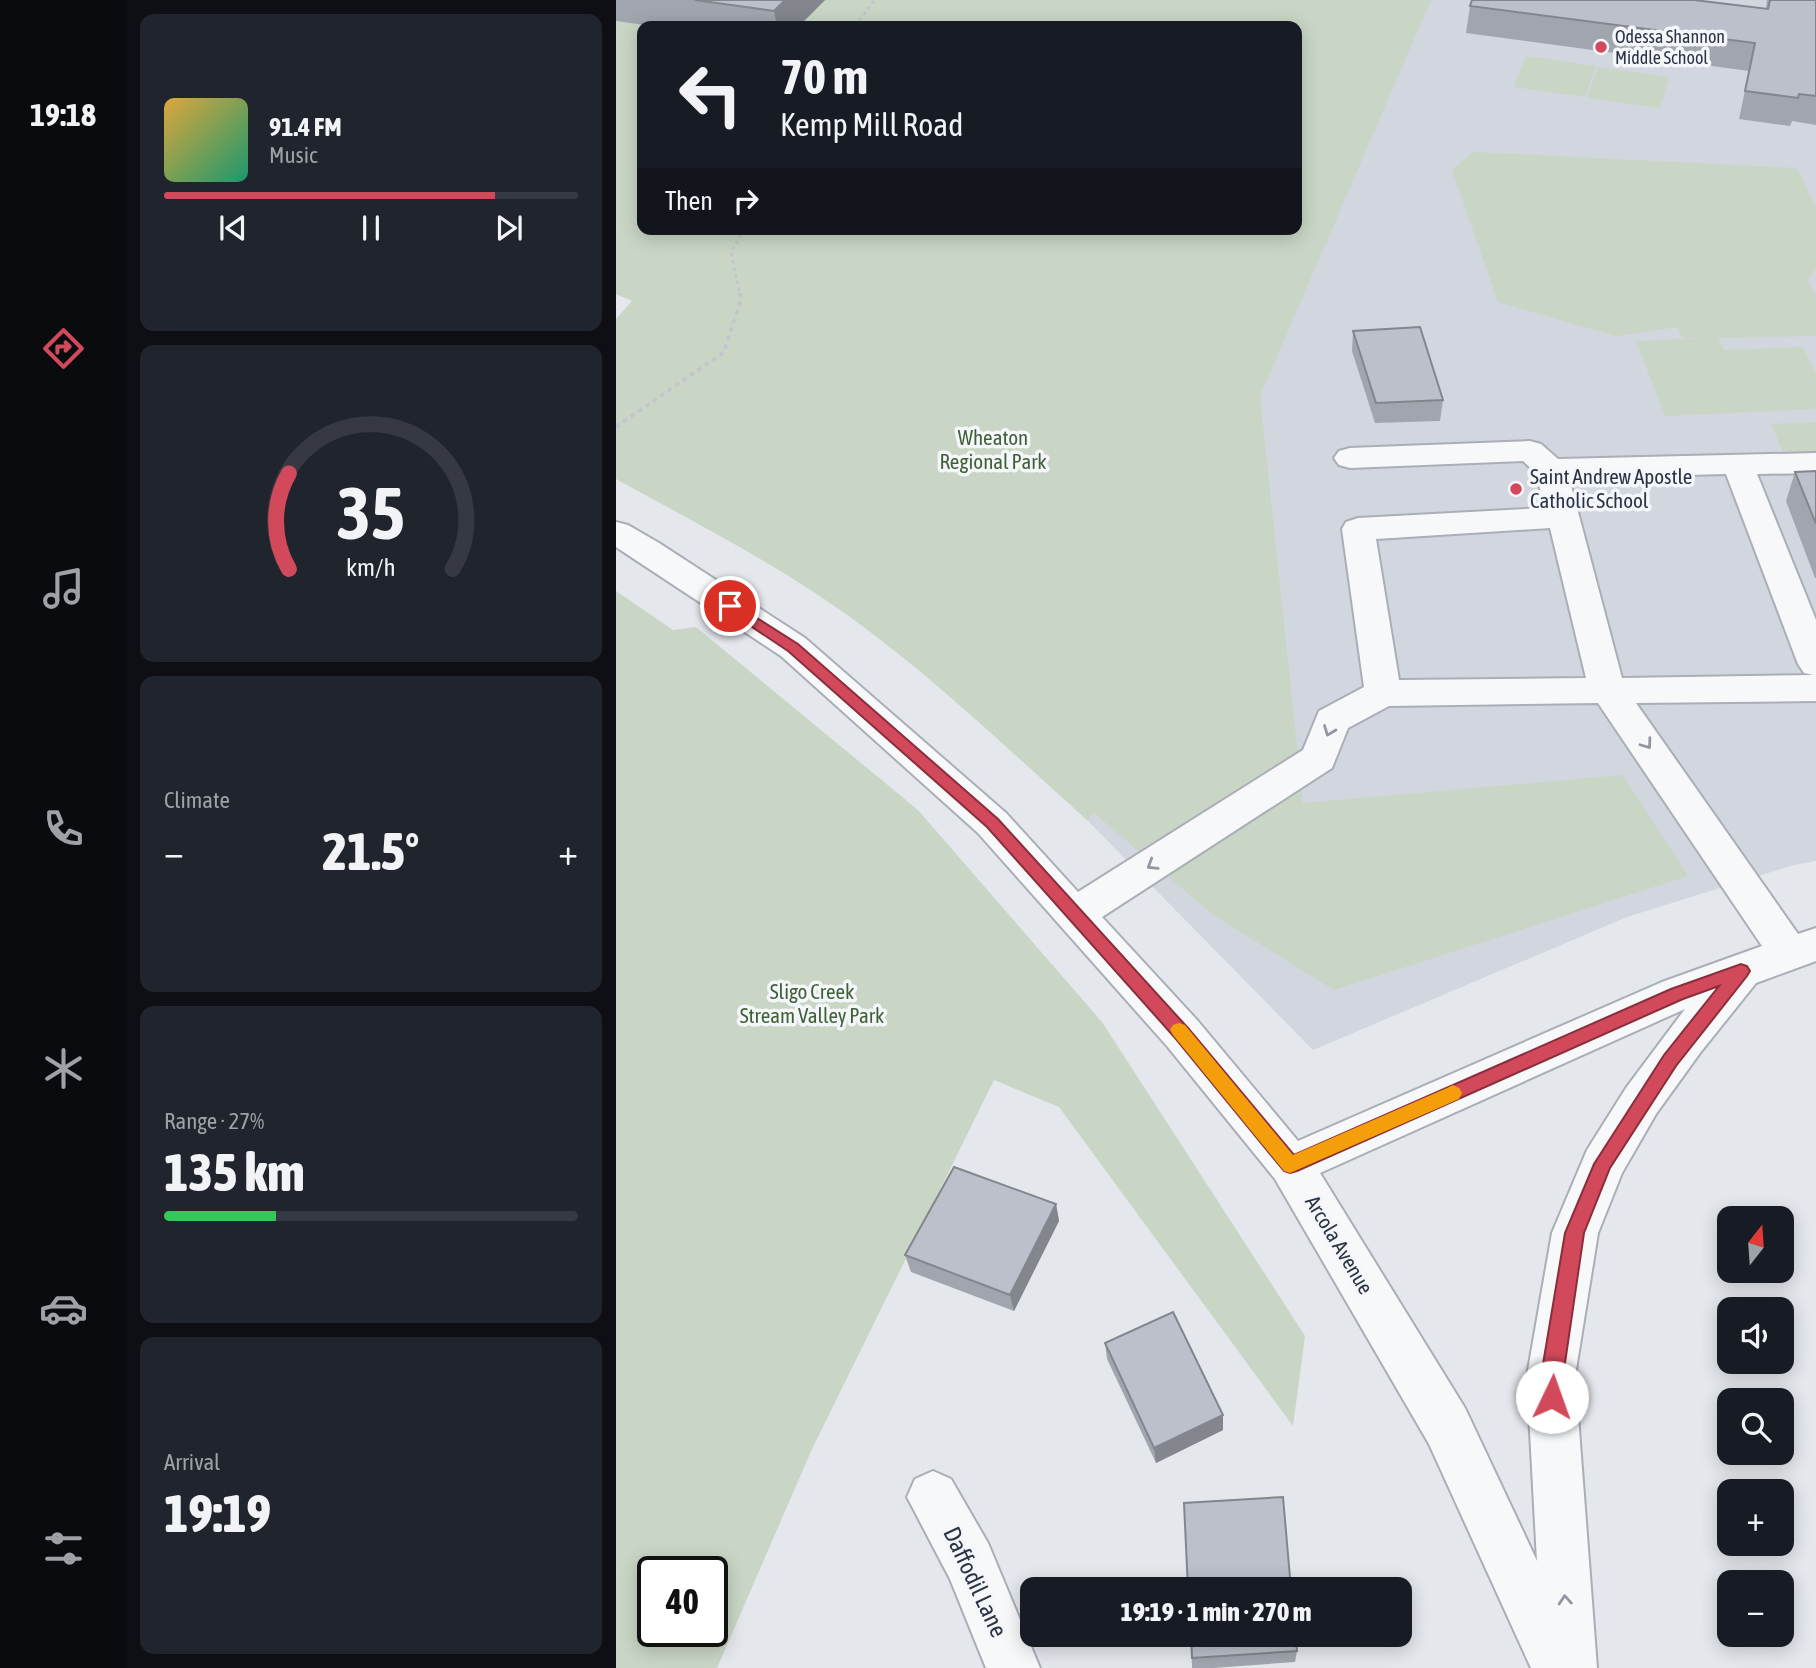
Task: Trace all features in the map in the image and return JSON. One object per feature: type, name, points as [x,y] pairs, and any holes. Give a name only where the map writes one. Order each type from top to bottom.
[{"type":"street","points":[[1290,1165],[1677,994],[1803,949],[1607,689],[1551,469],[1530,451],[1350,458]]},
{"type":"street","points":[[1551,469],[1816,463]]},
{"type":"street","points":[[1738,464],[1816,664]]},
{"type":"street","points":[[1383,693],[1358,529],[1563,517]]},
{"type":"street","name":"Arcola Avenue","points":[[616,533],[793,647],[992,823],[1182,1034],[1290,1165],[1447,1426],[1559,1668]]},
{"type":"street","points":[[1075,914],[1319,758],[1332,720],[1383,693],[1816,688]]},
{"type":"street","points":[[1570,1668],[1551,1376],[1575,1233],[1603,1164],[1641,1101],[1685,1040],[1741,971]]},
{"type":"street","name":"Daffodil Lane","points":[[933,1497],[969,1562],[1013,1668]]},
{"type":"path","points":[[859,21],[875,0]]},
{"type":"path","points":[[616,427],[724,352],[741,299],[731,253],[741,235]]},
{"type":"shaded area","name":"Saint Andrew Apostle Catholic School","points":[[1404,0],[1816,0],[1816,861],[1794,865],[1627,917],[1313,1050],[1088,821]]},
{"type":"green space","name":"Wheaton Regional Park","points":[[616,0],[1431,0],[1260,396],[1303,803],[1623,775],[1688,876],[1334,990],[1212,914],[1093,812],[1088,821],[956,702],[852,618],[717,534],[616,479],[616,319],[632,301],[616,294]]},
{"type":"green space","points":[[1526,56],[1596,66],[1585,97],[1514,87]]},
{"type":"green space","points":[[1598,67],[1669,77],[1660,108],[1587,98]]},
{"type":"green space","points":[[1473,152],[1797,168],[1816,207],[1816,268],[1808,280],[1816,297],[1816,336],[1718,338],[1724,350],[1803,347],[1816,373],[1816,409],[1665,416],[1636,341],[1709,338],[1682,338],[1678,327],[1616,336],[1498,302],[1452,170]]},
{"type":"green space","points":[[1816,422],[1816,490],[1799,490],[1771,424]]},
{"type":"green space","name":"Sligo Creek Stream Valley Park","points":[[616,591],[673,630],[696,627],[918,810],[1102,1022],[1305,1336],[1293,1426],[1059,1107],[994,1080],[812,1449],[728,1643],[728,1556],[637,1556],[637,1647],[726,1647],[717,1668],[616,1668]]},
{"type":"building","points":[[695,0],[785,0],[774,11]]},
{"type":"building","points":[[1472,0],[1694,0],[1768,9],[1770,0],[1816,0],[1816,96],[1799,94],[1798,98],[1745,91],[1755,43],[1470,6]]},
{"type":"building","points":[[1420,327],[1443,400],[1376,403],[1353,331]]},
{"type":"building","points":[[1816,471],[1816,524],[1795,472]]},
{"type":"building","points":[[954,1167],[1056,1204],[1010,1295],[905,1255]]},
{"type":"building","points":[[1173,1312],[1223,1415],[1154,1448],[1105,1343]]},
{"type":"building","points":[[1283,1497],[1290,1577],[1187,1577],[1184,1503]]},
{"type":"building","points":[[1192,1647],[1297,1647],[1297,1651],[1192,1658]]},
{"type":"slow traffic","points":[[1179,1030],[1290,1165],[1453,1093]]},
{"type":"place","name":"Odessa Shannon Middle School","points":[[1601,47]]},
{"type":"place","name":"Saint Andrew Apostle Catholic School","points":[[1516,489]]},
{"type":"route","points":[[730,606],[793,647],[992,823],[1182,1034],[1290,1165],[1677,994],[1741,971],[1670,1060],[1641,1101],[1603,1164],[1575,1233],[1551,1376],[1552,1397]]}]
